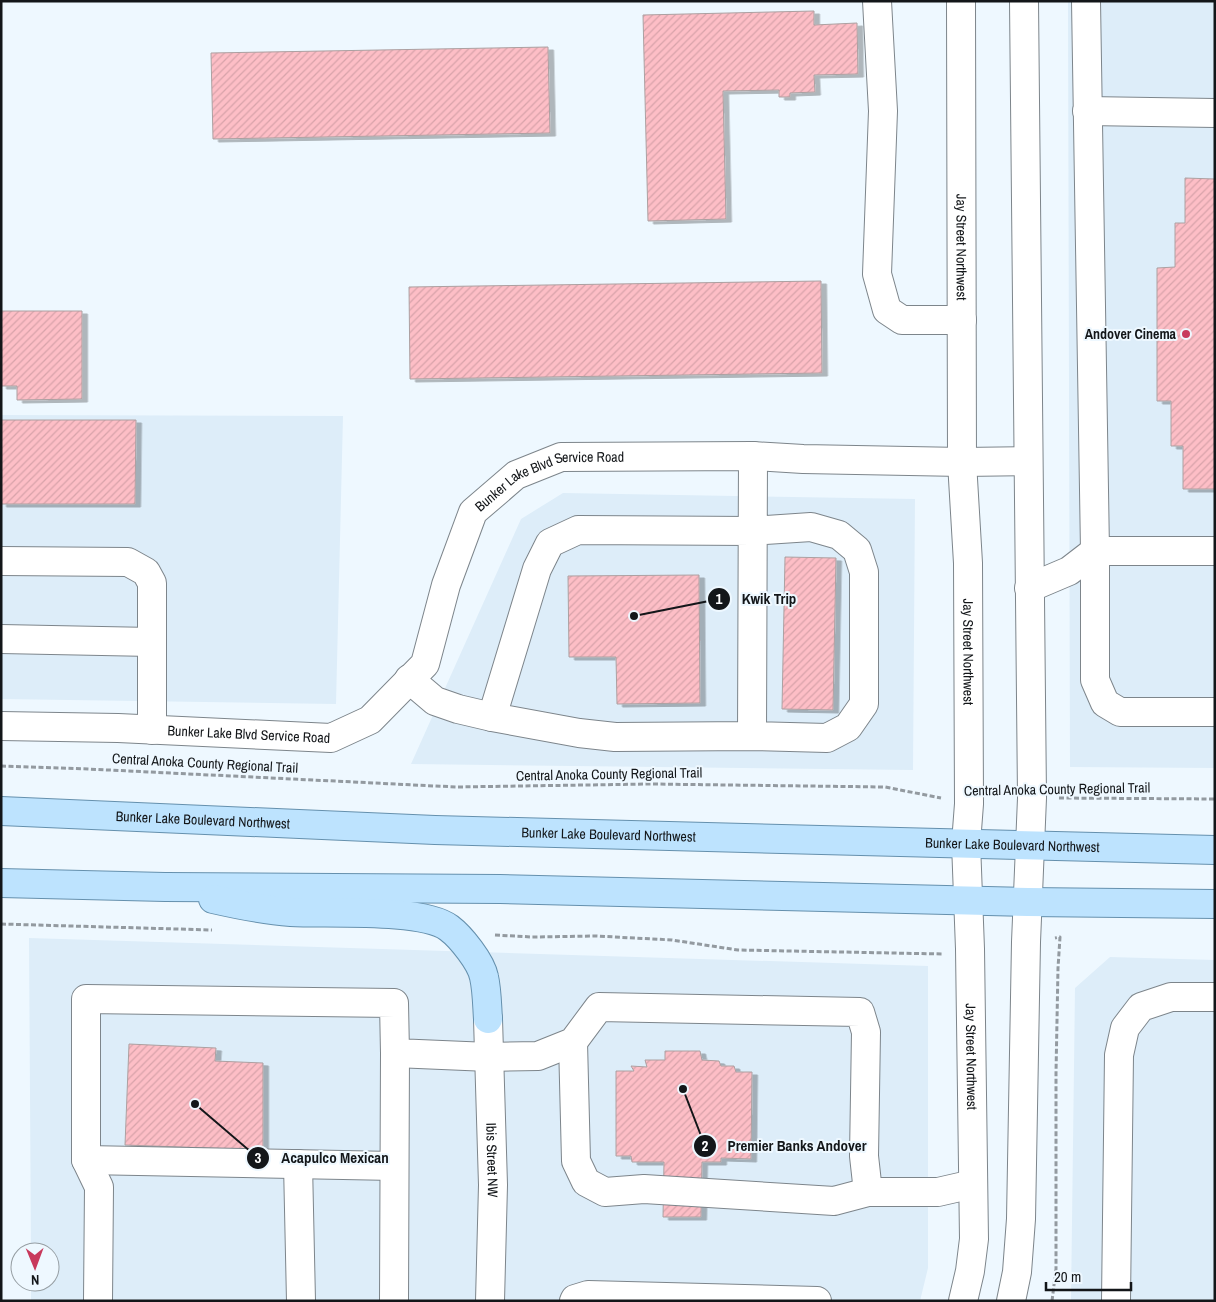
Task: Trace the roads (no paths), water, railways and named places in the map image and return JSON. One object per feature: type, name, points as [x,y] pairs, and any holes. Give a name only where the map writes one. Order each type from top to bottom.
[{"type":"main road","name":"Bunker Lake Boulevard Northwest","points":[[1,811],[435,830],[1029,847],[1215,850]]},
{"type":"main road","points":[[1,883],[165,887],[500,889],[968,901],[1215,904]]},
{"type":"main road","points":[[165,887],[242,906],[292,912],[392,915],[432,920],[448,927],[471,953],[484,976],[488,1019]]},
{"type":"street","name":"Jay Street Northwest","points":[[961,1],[962,462],[968,563],[969,804],[966,844],[974,1239],[970,1271],[963,1301]]},
{"type":"street","points":[[1011,1301],[1017,1272],[1022,1219],[1026,952],[1032,798],[1024,1]]},
{"type":"street","points":[[1086,1],[1095,551],[1095,680],[1105,703],[1120,712],[1215,712]]},
{"type":"street","points":[[877,2],[883,111],[877,274],[886,310],[902,320],[962,320]]},
{"type":"street","points":[[1087,111],[1215,113]]},
{"type":"street","points":[[752,736],[753,456]]},
{"type":"street","name":"Bunker Lake Blvd Service Road","points":[[1,726],[331,738],[370,720],[425,664],[446,585],[473,512],[516,475],[561,457],[753,456],[803,459],[962,462],[1028,461]]},
{"type":"street","points":[[409,680],[435,701],[458,710],[492,717],[578,733],[615,737],[752,736],[827,738],[848,727],[864,704],[864,572],[858,550],[839,535],[811,527],[752,531],[578,530],[550,543],[537,568],[492,717]]},
{"type":"street","points":[[1029,588],[1069,571],[1095,551],[1215,551]]},
{"type":"street","points":[[1,561],[128,562],[146,572],[152,583],[152,730]]},
{"type":"street","points":[[1,639],[152,642]]},
{"type":"street","points":[[1116,1301],[1119,1055],[1125,1028],[1141,1007],[1170,996],[1215,997]]},
{"type":"street","points":[[98,1301],[99,1187],[86,1160],[86,999],[394,1004],[394,1301]]},
{"type":"street","points":[[395,1053],[489,1057],[538,1056],[573,1042],[600,1008],[860,1012],[866,1032],[864,1156],[868,1192]]},
{"type":"street","name":"Ibis Street NW","points":[[488,1019],[493,1185],[490,1301]]},
{"type":"street","points":[[573,1042],[576,1161],[586,1182],[605,1192],[644,1189],[834,1201],[868,1192],[938,1192],[973,1184]]},
{"type":"street","points":[[86,1160],[394,1166]]},
{"type":"street","points":[[298,1164],[300,1301]]},
{"type":"street","points":[[574,1301],[588,1295],[649,1299],[817,1301]]},
{"type":"place","name":"Andover Cinema","points":[[1186,334]]},
{"type":"place","name":"Kwik Trip","points":[[634,616]]},
{"type":"place","name":"Premier Banks Andover","points":[[683,1089]]},
{"type":"place","name":"Acapulco Mexican","points":[[195,1104]]}]
